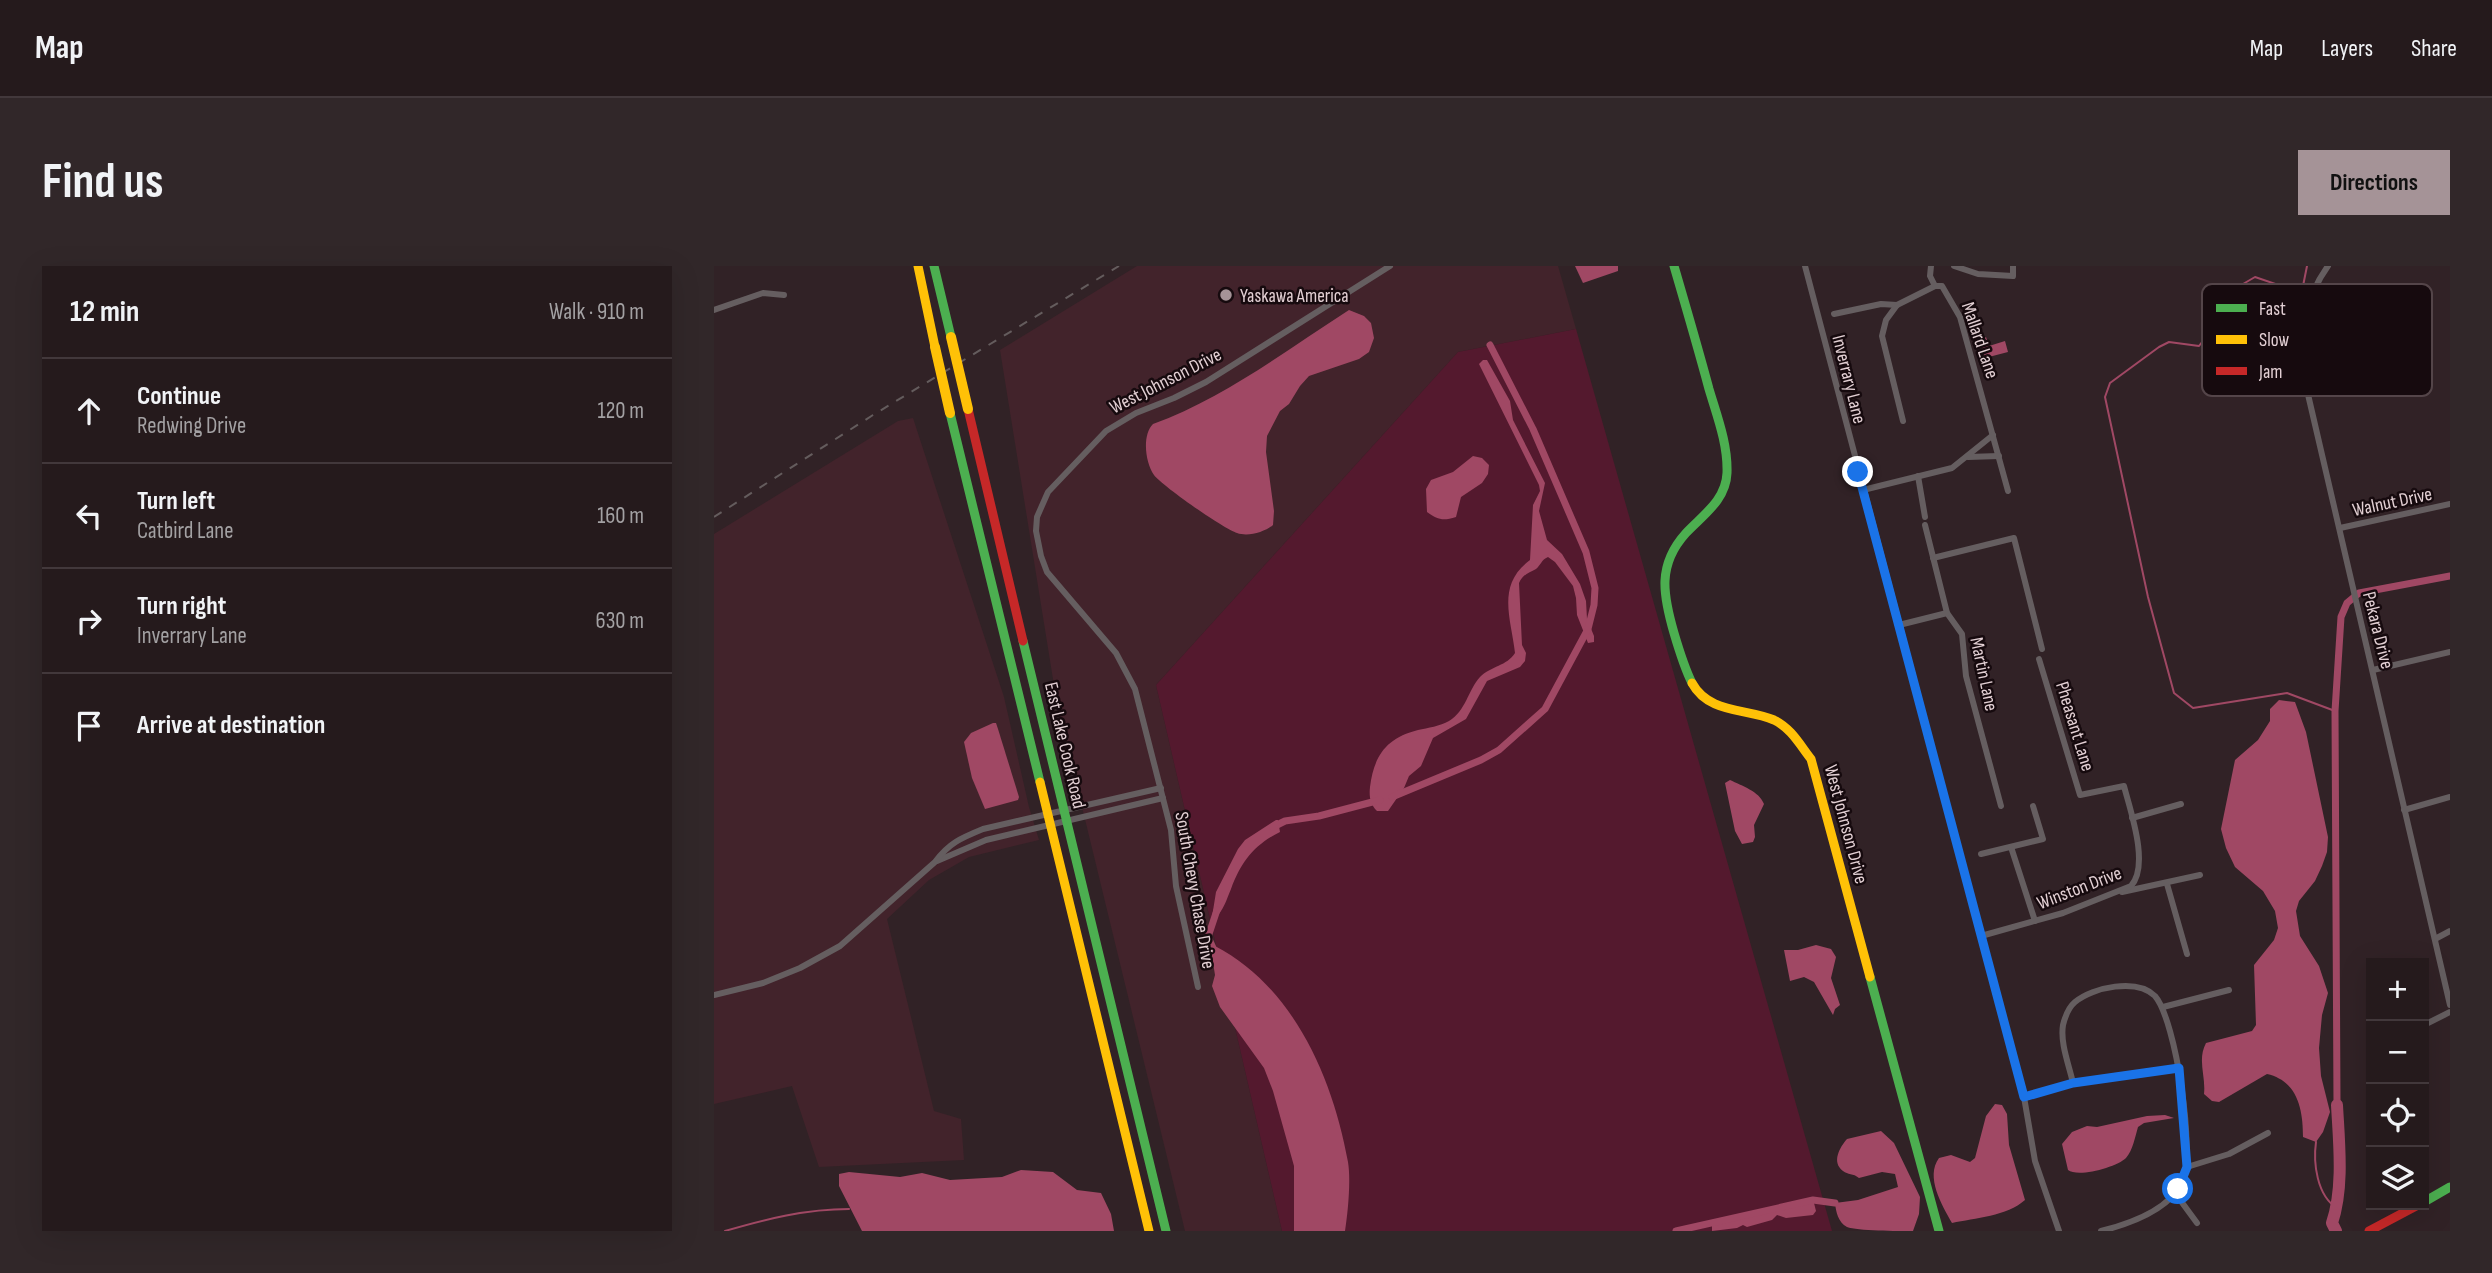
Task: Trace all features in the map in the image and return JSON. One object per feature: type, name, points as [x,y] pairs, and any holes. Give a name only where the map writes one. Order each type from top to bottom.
[{"type":"main road","name":"East Lake Cook Road","points":[[918,266],[950,413],[1149,1231]]},
{"type":"main road","name":"East Lake Cook Road","points":[[934,266],[1166,1231]]},
{"type":"main road","name":"West Johnson Drive","points":[[1674,266],[1724,440],[1727,474],[1713,508],[1685,534],[1671,554],[1664,582],[1665,601],[1684,667],[1696,690],[1731,711],[1773,720],[1791,732],[1811,759],[1939,1231]]},
{"type":"main road","points":[[1136,1176],[1151,1172]]},
{"type":"main road","points":[[2429,1199],[2450,1187]]},
{"type":"main road","points":[[2369,1231],[2409,1210]]},
{"type":"street","name":"West Johnson Drive","points":[[1163,798],[1142,707],[1127,669],[1047,572],[1036,531],[1041,506],[1061,476],[1105,431],[1136,413],[1206,382],[1390,266]]},
{"type":"street","name":"Inverrary Lane","points":[[1805,266],[2024,1097],[2035,1161],[2059,1231]]},
{"type":"street","name":"Mallard Lane","points":[[1931,266],[1930,276],[1936,286],[1942,286],[1960,317],[1993,435]]},
{"type":"street","points":[[1954,266],[1978,274],[2013,276],[2013,266]]},
{"type":"street","name":"Pekara Drive","points":[[2318,284],[2328,266]]},
{"type":"street","points":[[1903,421],[1882,336],[1886,320],[1897,305],[1936,286]]},
{"type":"street","points":[[714,310],[763,293],[784,295]]},
{"type":"street","points":[[1834,314],[1881,304],[1897,305]]},
{"type":"street","name":"Pekara Drive","points":[[2308,396],[2450,1005]]},
{"type":"street","points":[[1863,490],[1952,468],[1993,435],[2008,491]]},
{"type":"street","points":[[1968,457],[1999,456]]},
{"type":"street","points":[[1918,476],[1925,517]]},
{"type":"street","name":"Walnut Drive","points":[[2340,528],[2450,504]]},
{"type":"street","name":"Martin Lane","points":[[1925,525],[1947,613],[1962,634],[1966,676],[2001,806]]},
{"type":"street","points":[[1933,558],[2014,538],[2042,649]]},
{"type":"street","points":[[1899,625],[1947,613]]},
{"type":"street","points":[[2373,670],[2450,652]]},
{"type":"street","name":"Pheasant Lane","points":[[2039,659],[2080,795],[2124,786]]},
{"type":"street","name":"Winston Drive","points":[[1981,936],[2063,914],[2131,886],[2138,873],[2137,838],[2124,786]]},
{"type":"street","points":[[714,995],[764,983],[800,968],[840,946],[935,862],[946,847],[964,836],[1048,813],[1161,788]]},
{"type":"street","points":[[2404,810],[2450,797]]},
{"type":"street","points":[[935,862],[986,840],[1163,798]]},
{"type":"street","name":"South Chevy Chase Drive","points":[[1163,798],[1171,830],[1175,886],[1198,987]]},
{"type":"street","points":[[2132,818],[2181,804]]},
{"type":"street","points":[[1981,854],[2043,839],[2033,806]]},
{"type":"street","points":[[2011,847],[2035,921]]},
{"type":"street","points":[[2110,894],[2168,884],[2200,875]]},
{"type":"street","points":[[2168,884],[2187,954]]},
{"type":"street","points":[[2435,939],[2450,931]]},
{"type":"street","points":[[2073,1083],[2062,1036],[2064,1023],[2074,1003],[2086,996],[2125,985],[2144,989],[2153,995],[2163,1007],[2179,1068],[2187,1167],[2175,1193],[2144,1217],[2112,1230],[2101,1231]]},
{"type":"street","points":[[2163,1007],[2229,990]]},
{"type":"street","points":[[2429,1022],[2450,1012]]},
{"type":"street","points":[[2024,1097],[2073,1083],[2179,1068]]},
{"type":"street","points":[[2187,1167],[2230,1154],[2269,1133]]},
{"type":"street","points":[[2175,1193],[2197,1223]]},
{"type":"shaded area","points":[[1137,266],[1558,266],[1576,329],[1458,352],[1156,685],[1282,1231],[1185,1231],[1057,704],[1000,350]]},
{"type":"shaded area","points":[[1575,266],[1618,266],[1618,271],[1583,283]]},
{"type":"shaded area","points":[[1349,310],[1364,316],[1371,323],[1374,338],[1369,352],[1359,359],[1309,376],[1289,404],[1280,411],[1267,436],[1273,525],[1256,533],[1237,533],[1193,506],[1154,475],[1148,463],[1146,449],[1147,435],[1153,424],[1205,401]]},
{"type":"shaded area","points":[[1576,329],[1832,1231],[1282,1231],[1156,685],[1458,352]]},
{"type":"shaded area","points":[[1986,337],[1989,346],[2005,341],[2008,352],[1985,358],[1980,339]]},
{"type":"shaded area","points":[[1487,360],[1510,401],[1513,420],[1545,483],[1539,511],[1547,540],[1562,554],[1580,584],[1594,642],[1588,643],[1577,615],[1573,586],[1555,562],[1546,558],[1519,583],[1525,661],[1520,667],[1487,681],[1466,719],[1433,738],[1421,766],[1409,776],[1388,811],[1377,811],[1370,800],[1372,776],[1379,757],[1390,743],[1407,733],[1438,726],[1455,717],[1480,677],[1508,661],[1515,653],[1509,615],[1509,591],[1519,570],[1530,560],[1533,505],[1540,491],[1479,364]]},
{"type":"shaded area","points":[[913,418],[1004,697],[1039,840],[969,857],[929,880],[887,919],[934,1111],[961,1119],[964,1160],[819,1167],[792,1086],[714,1104],[714,534],[898,421]]},
{"type":"shaded area","points":[[1473,456],[1482,458],[1489,465],[1488,474],[1482,483],[1461,497],[1456,517],[1441,519],[1427,512],[1426,489],[1431,480],[1453,472]]},
{"type":"shaded area","points":[[2279,700],[2295,702],[2306,732],[2328,837],[2322,866],[2315,881],[2299,901],[2296,911],[2300,936],[2319,966],[2328,993],[2322,1015],[2319,1048],[2321,1076],[2330,1112],[2323,1132],[2316,1142],[2303,1137],[2297,1098],[2286,1083],[2277,1078],[2267,1074],[2219,1102],[2212,1101],[2204,1094],[2202,1056],[2206,1043],[2252,1031],[2256,1025],[2254,965],[2274,940],[2278,928],[2275,911],[2263,891],[2235,867],[2221,829],[2235,760],[2258,740],[2270,721],[2270,709]]},
{"type":"shaded area","points":[[996,723],[1019,797],[1018,800],[985,809],[972,778],[964,742],[971,733]]},
{"type":"shaded area","points":[[1730,780],[1754,792],[1764,804],[1754,825],[1753,842],[1742,844],[1735,831],[1725,783]]},
{"type":"shaded area","points":[[1276,820],[1280,832],[1256,849],[1244,863],[1215,919],[1212,917],[1216,892],[1238,849],[1245,840]]},
{"type":"shaded area","points":[[1816,945],[1831,949],[1836,957],[1831,978],[1840,1005],[1833,1015],[1814,982],[1804,977],[1790,981],[1784,950],[1798,950]]},
{"type":"shaded area","points":[[1215,946],[1243,964],[1267,985],[1306,1038],[1320,1068],[1332,1099],[1348,1162],[1345,1231],[1294,1231],[1294,1166],[1264,1068],[1220,1007],[1212,986],[1215,975],[1211,950]]},
{"type":"shaded area","points":[[1995,1104],[2002,1105],[2007,1114],[2009,1145],[2025,1200],[2000,1213],[1952,1223],[1936,1191],[1935,1166],[1939,1158],[1951,1155],[1970,1162],[1975,1158],[1986,1116]]},
{"type":"shaded area","points":[[2165,1115],[2174,1118],[2144,1123],[2138,1127],[2130,1151],[2121,1161],[2088,1172],[2068,1170],[2062,1144],[2072,1132],[2087,1126],[2097,1127],[2147,1116]]},
{"type":"shaded area","points":[[1881,1131],[1894,1143],[1920,1197],[1919,1214],[1913,1231],[1847,1227],[1837,1213],[1835,1203],[1858,1200],[1898,1187],[1895,1174],[1882,1172],[1859,1178],[1839,1167],[1839,1150],[1847,1139]]},
{"type":"shaded area","points":[[1021,1170],[1053,1172],[1077,1190],[1101,1193],[1111,1214],[1114,1231],[862,1231],[839,1186],[839,1174],[849,1172],[900,1177],[922,1173],[950,1180],[1002,1177]]},
{"type":"shaded area","points":[[1789,1203],[1814,1203],[1816,1211],[1813,1215],[1786,1218],[1777,1215],[1772,1220],[1747,1227],[1743,1225],[1712,1231],[1712,1220],[1733,1216],[1738,1219],[1746,1213],[1769,1208],[1774,1211]]},
{"type":"waterway","points":[[2303,284],[2307,266]]},
{"type":"waterway","points":[[2243,284],[2255,277],[2276,284]]},
{"type":"waterway","points":[[2202,342],[2199,346],[2169,342],[2159,347],[2110,383],[2105,397],[2148,597],[2174,693],[2193,708],[2287,693],[2335,711]]},
{"type":"waterway","points":[[1392,797],[1499,750],[1545,709],[1588,629],[1594,605],[1595,588],[1586,552],[1533,429],[1490,345]]},
{"type":"waterway","points":[[2337,1105],[2335,711],[2341,617],[2347,603],[2359,593],[2450,576]]},
{"type":"waterway","points":[[1273,827],[1285,821],[1319,816],[1380,800]]},
{"type":"waterway","points":[[1213,948],[1208,937],[1217,910]]},
{"type":"waterway","points":[[2336,1231],[2332,1223],[2339,1180],[2337,1105]]},
{"type":"waterway","points":[[2316,1142],[2318,1178],[2325,1196],[2337,1208]]},
{"type":"waterway","points":[[1676,1231],[1813,1200],[1835,1203]]},
{"type":"waterway","points":[[725,1231],[786,1216],[849,1209]]},
{"type":"railway","points":[[714,517],[873,415],[1119,266]]},
{"type":"traffic: fast","points":[[934,266],[951,337]]},
{"type":"traffic: fast","points":[[1674,266],[1721,430],[1727,462],[1723,491],[1713,506],[1677,545],[1670,557],[1665,581],[1670,619],[1692,683]]},
{"type":"traffic: fast","points":[[950,413],[1040,782]]},
{"type":"traffic: fast","points":[[1023,641],[1166,1231]]},
{"type":"traffic: fast","points":[[1870,977],[1939,1231]]},
{"type":"traffic: fast","points":[[2429,1199],[2450,1187]]},
{"type":"traffic: slow","points":[[918,266],[935,347]]},
{"type":"traffic: slow","points":[[951,337],[968,409]]},
{"type":"traffic: slow","points":[[935,347],[950,413]]},
{"type":"traffic: slow","points":[[1692,683],[1699,693],[1718,705],[1780,723],[1795,737],[1811,759],[1870,977]]},
{"type":"traffic: slow","points":[[1040,782],[1149,1231]]},
{"type":"traffic: jam","points":[[968,409],[1023,641]]},
{"type":"traffic: jam","points":[[2369,1231],[2409,1210]]},
{"type":"place","name":"Yaskawa America","points":[[1226,295]]},
{"type":"route","points":[[1858,472],[2024,1097],[2073,1083],[2179,1068],[2187,1167],[2178,1189]]}]
